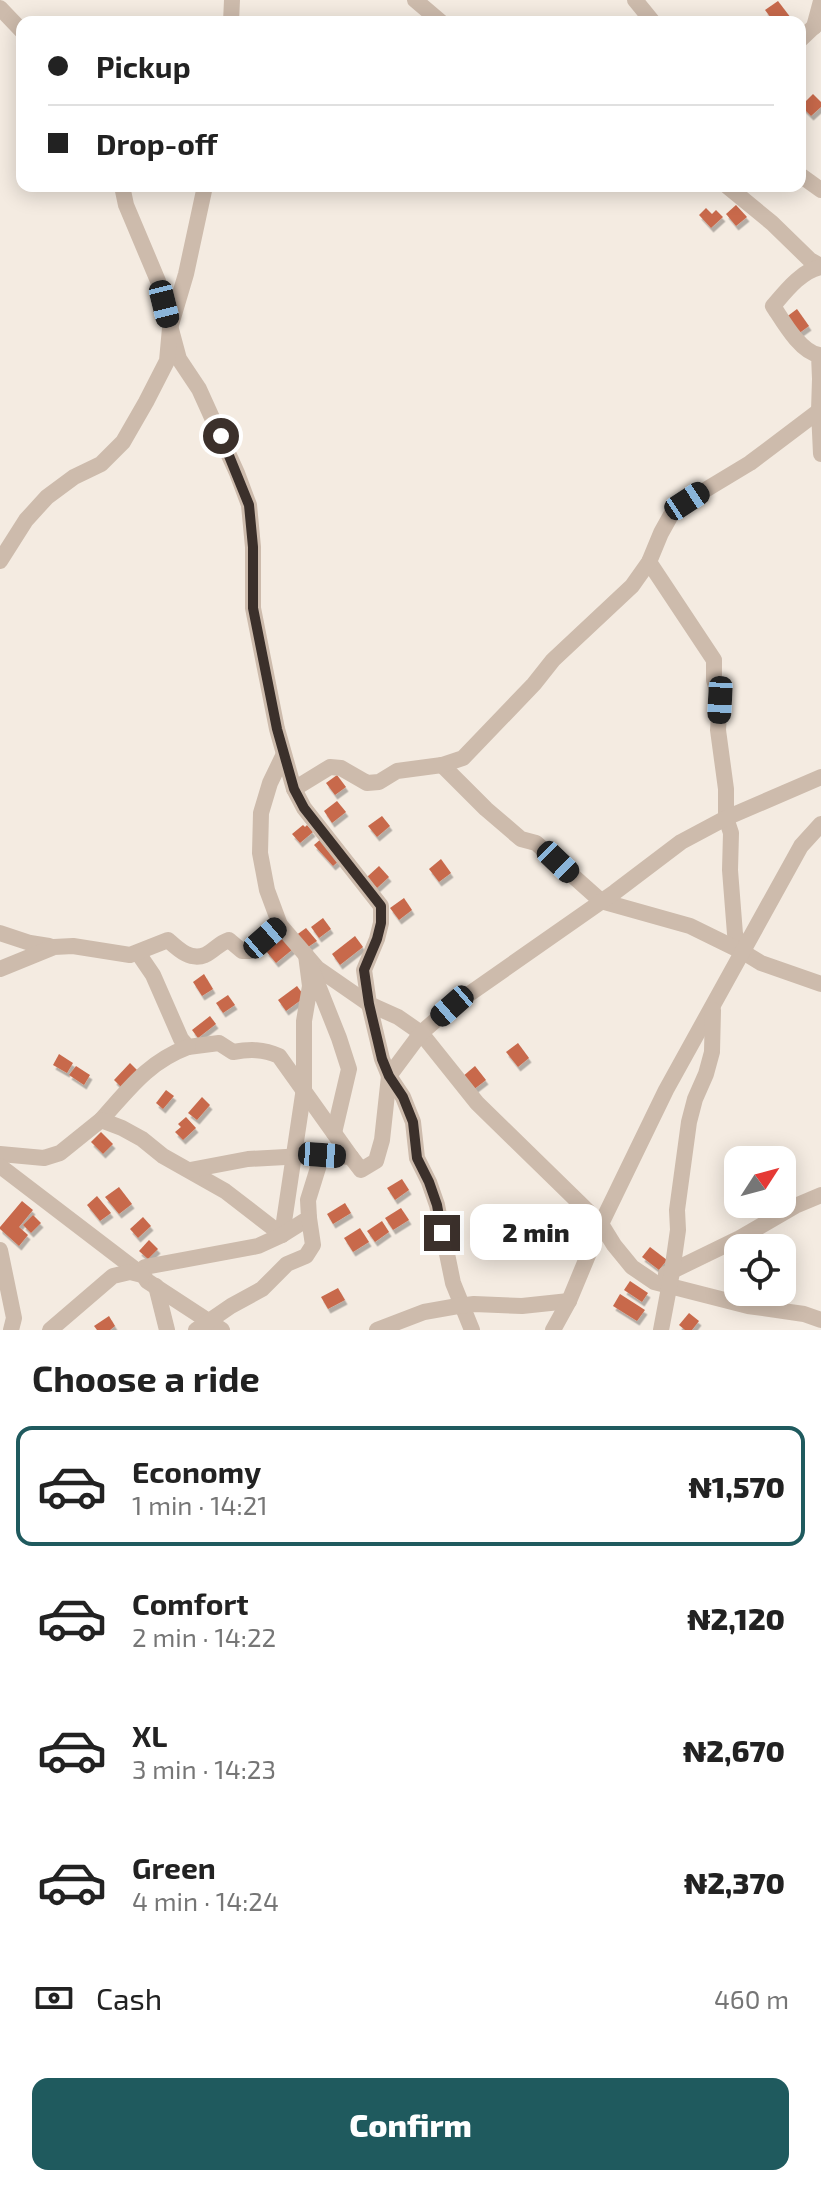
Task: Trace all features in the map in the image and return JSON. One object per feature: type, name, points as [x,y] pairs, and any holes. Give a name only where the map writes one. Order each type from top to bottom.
[{"type":"street","points":[[415,0],[434,16]]},
{"type":"street","points":[[635,0],[648,16]]},
{"type":"street","points":[[818,24],[821,1]]},
{"type":"street","points":[[0,8],[16,25]]},
{"type":"street","points":[[123,192],[158,281],[179,359],[199,389],[249,505],[253,608],[283,756],[294,789],[304,808],[381,906],[377,939],[364,970],[369,1004],[382,1059],[413,1122],[417,1158],[437,1205],[453,1283],[472,1330]]},
{"type":"street","points":[[0,561],[26,520],[47,497],[74,477],[101,464],[123,442],[146,402],[167,361],[170,328],[186,274],[204,192]]},
{"type":"street","points":[[734,192],[810,260],[821,266]]},
{"type":"street","points":[[821,266],[796,282],[773,306],[800,343],[811,354],[819,355],[821,454]]},
{"type":"street","points":[[294,789],[330,767],[341,768],[367,783],[379,782],[397,771],[442,765],[463,758],[553,660],[632,586],[649,562],[671,515],[687,501],[750,463],[820,410]]},
{"type":"street","points":[[649,562],[714,660],[714,680],[720,700],[718,730],[726,789],[726,818],[731,833],[730,870],[735,934],[743,952]]},
{"type":"street","points":[[283,756],[270,783],[261,813],[260,853],[267,890],[280,925],[317,968],[369,1004],[398,1017],[421,1033],[477,1103],[601,1224],[632,1267],[650,1279],[670,1279],[748,1306],[804,1314],[821,1320]]},
{"type":"street","points":[[442,765],[521,839],[536,843],[601,901],[690,926],[761,963],[821,984]]},
{"type":"street","points":[[0,1154],[44,1158],[60,1153],[101,1120],[155,1062],[188,1047],[219,1043],[233,1052],[249,1049],[279,1056],[361,1170],[376,1161],[382,1140],[389,1076],[421,1033],[452,1006],[681,842],[726,818],[821,777]]},
{"type":"street","points":[[553,1330],[666,1090],[801,846],[821,824]]},
{"type":"street","points":[[0,933],[30,943],[130,955],[168,940],[183,953],[193,956],[204,955],[229,940],[242,951],[250,951],[280,925]]},
{"type":"street","points":[[0,969],[54,947]]},
{"type":"street","points":[[138,953],[153,975],[181,1039],[188,1047]]},
{"type":"street","points":[[282,1235],[304,1088],[304,1021],[310,986],[306,955]]},
{"type":"street","points":[[306,955],[349,1069],[334,1133]]},
{"type":"street","points":[[666,1327],[689,1122],[712,1052],[713,1006]]},
{"type":"street","points":[[101,1120],[142,1139],[163,1156],[225,1191],[282,1235]]},
{"type":"street","points":[[190,1170],[248,1159],[322,1155],[351,1157]]},
{"type":"street","points":[[0,1166],[208,1327],[231,1306],[262,1289],[287,1264],[306,1256],[313,1245],[308,1200],[322,1155]]},
{"type":"street","points":[[670,1279],[768,1220],[821,1195]]},
{"type":"street","points":[[167,1330],[150,1281],[142,1270],[145,1267],[258,1246],[309,1218]]},
{"type":"street","points":[[0,1250],[14,1318],[11,1330]]},
{"type":"street","points":[[50,1330],[113,1276],[130,1272],[150,1281]]},
{"type":"street","points":[[377,1330],[424,1312],[463,1305],[522,1306],[569,1301]]},
{"type":"building","points":[[778,1],[789,16],[770,16],[765,10]]},
{"type":"building","points":[[813,94],[821,102],[821,107],[811,116],[806,111],[806,101]]},
{"type":"building","points":[[736,205],[747,217],[736,226],[726,214]]},
{"type":"building","points":[[706,208],[712,214],[716,210],[723,217],[711,228],[699,215]]},
{"type":"building","points":[[797,309],[809,326],[798,334],[785,318]]},
{"type":"building","points":[[337,775],[346,787],[335,795],[326,783]]},
{"type":"building","points":[[337,801],[346,812],[332,823],[324,811]]},
{"type":"building","points":[[382,816],[390,826],[377,837],[368,826]]},
{"type":"building","points":[[303,825],[313,832],[300,843],[292,834]]},
{"type":"building","points":[[322,838],[341,859],[333,866],[314,845]]},
{"type":"building","points":[[441,859],[451,873],[439,882],[429,869]]},
{"type":"building","points":[[379,866],[389,877],[377,888],[367,877]]},
{"type":"building","points":[[404,898],[412,910],[399,920],[390,908]]},
{"type":"building","points":[[323,918],[331,929],[319,938],[311,927]]},
{"type":"building","points":[[306,928],[317,941],[305,949],[295,936]]},
{"type":"building","points":[[355,936],[363,947],[340,965],[332,954]]},
{"type":"building","points":[[283,937],[293,949],[276,963],[266,951]]},
{"type":"building","points":[[204,974],[213,989],[202,996],[193,982]]},
{"type":"building","points":[[297,986],[305,997],[286,1011],[278,1000]]},
{"type":"building","points":[[228,995],[235,1005],[223,1013],[216,1003]]},
{"type":"building","points":[[210,1016],[216,1024],[198,1038],[192,1030]]},
{"type":"building","points":[[518,1043],[529,1058],[518,1067],[506,1052]]},
{"type":"building","points":[[59,1054],[73,1063],[67,1073],[53,1065]]},
{"type":"building","points":[[130,1063],[137,1070],[121,1087],[114,1080]]},
{"type":"building","points":[[76,1066],[90,1075],[84,1085],[69,1075]]},
{"type":"building","points":[[475,1066],[486,1080],[473,1090],[462,1077]]},
{"type":"building","points":[[166,1090],[174,1096],[163,1109],[156,1103]]},
{"type":"building","points":[[202,1097],[210,1105],[197,1120],[188,1113]]},
{"type":"building","points":[[186,1117],[196,1128],[183,1140],[175,1132]]},
{"type":"building","points":[[101,1132],[113,1144],[103,1154],[91,1142]]},
{"type":"building","points":[[402,1179],[409,1190],[395,1200],[387,1188]]},
{"type":"building","points":[[119,1187],[132,1204],[119,1214],[105,1197]]},
{"type":"building","points":[[97,1196],[111,1213],[100,1221],[87,1205]]},
{"type":"building","points":[[22,1201],[33,1210],[19,1227],[28,1235],[19,1246],[0,1227]]},
{"type":"building","points":[[345,1203],[351,1213],[333,1224],[327,1214]]},
{"type":"building","points":[[401,1208],[409,1220],[393,1230],[385,1218]]},
{"type":"building","points":[[33,1215],[41,1223],[31,1233],[23,1225]]},
{"type":"building","points":[[143,1217],[151,1226],[138,1238],[130,1229]]},
{"type":"building","points":[[382,1221],[389,1232],[375,1242],[367,1231]]},
{"type":"building","points":[[360,1228],[369,1242],[353,1252],[344,1238]]},
{"type":"building","points":[[149,1240],[158,1249],[148,1259],[139,1251]]},
{"type":"building","points":[[650,1247],[667,1260],[659,1270],[642,1257]]},
{"type":"building","points":[[630,1281],[648,1293],[642,1302],[624,1290]]},
{"type":"building","points":[[338,1288],[345,1300],[328,1309],[321,1297]]},
{"type":"building","points":[[620,1294],[645,1310],[637,1321],[613,1306]]},
{"type":"building","points":[[689,1313],[699,1321],[692,1330],[685,1330],[679,1325]]},
{"type":"building","points":[[109,1316],[115,1326],[110,1330],[97,1330],[94,1326]]},
{"type":"route","points":[[221,436],[249,505],[253,608],[283,756],[294,789],[304,808],[381,906],[377,939],[364,970],[369,1004],[382,1059],[413,1122],[417,1158],[437,1205],[442,1233]]}]
